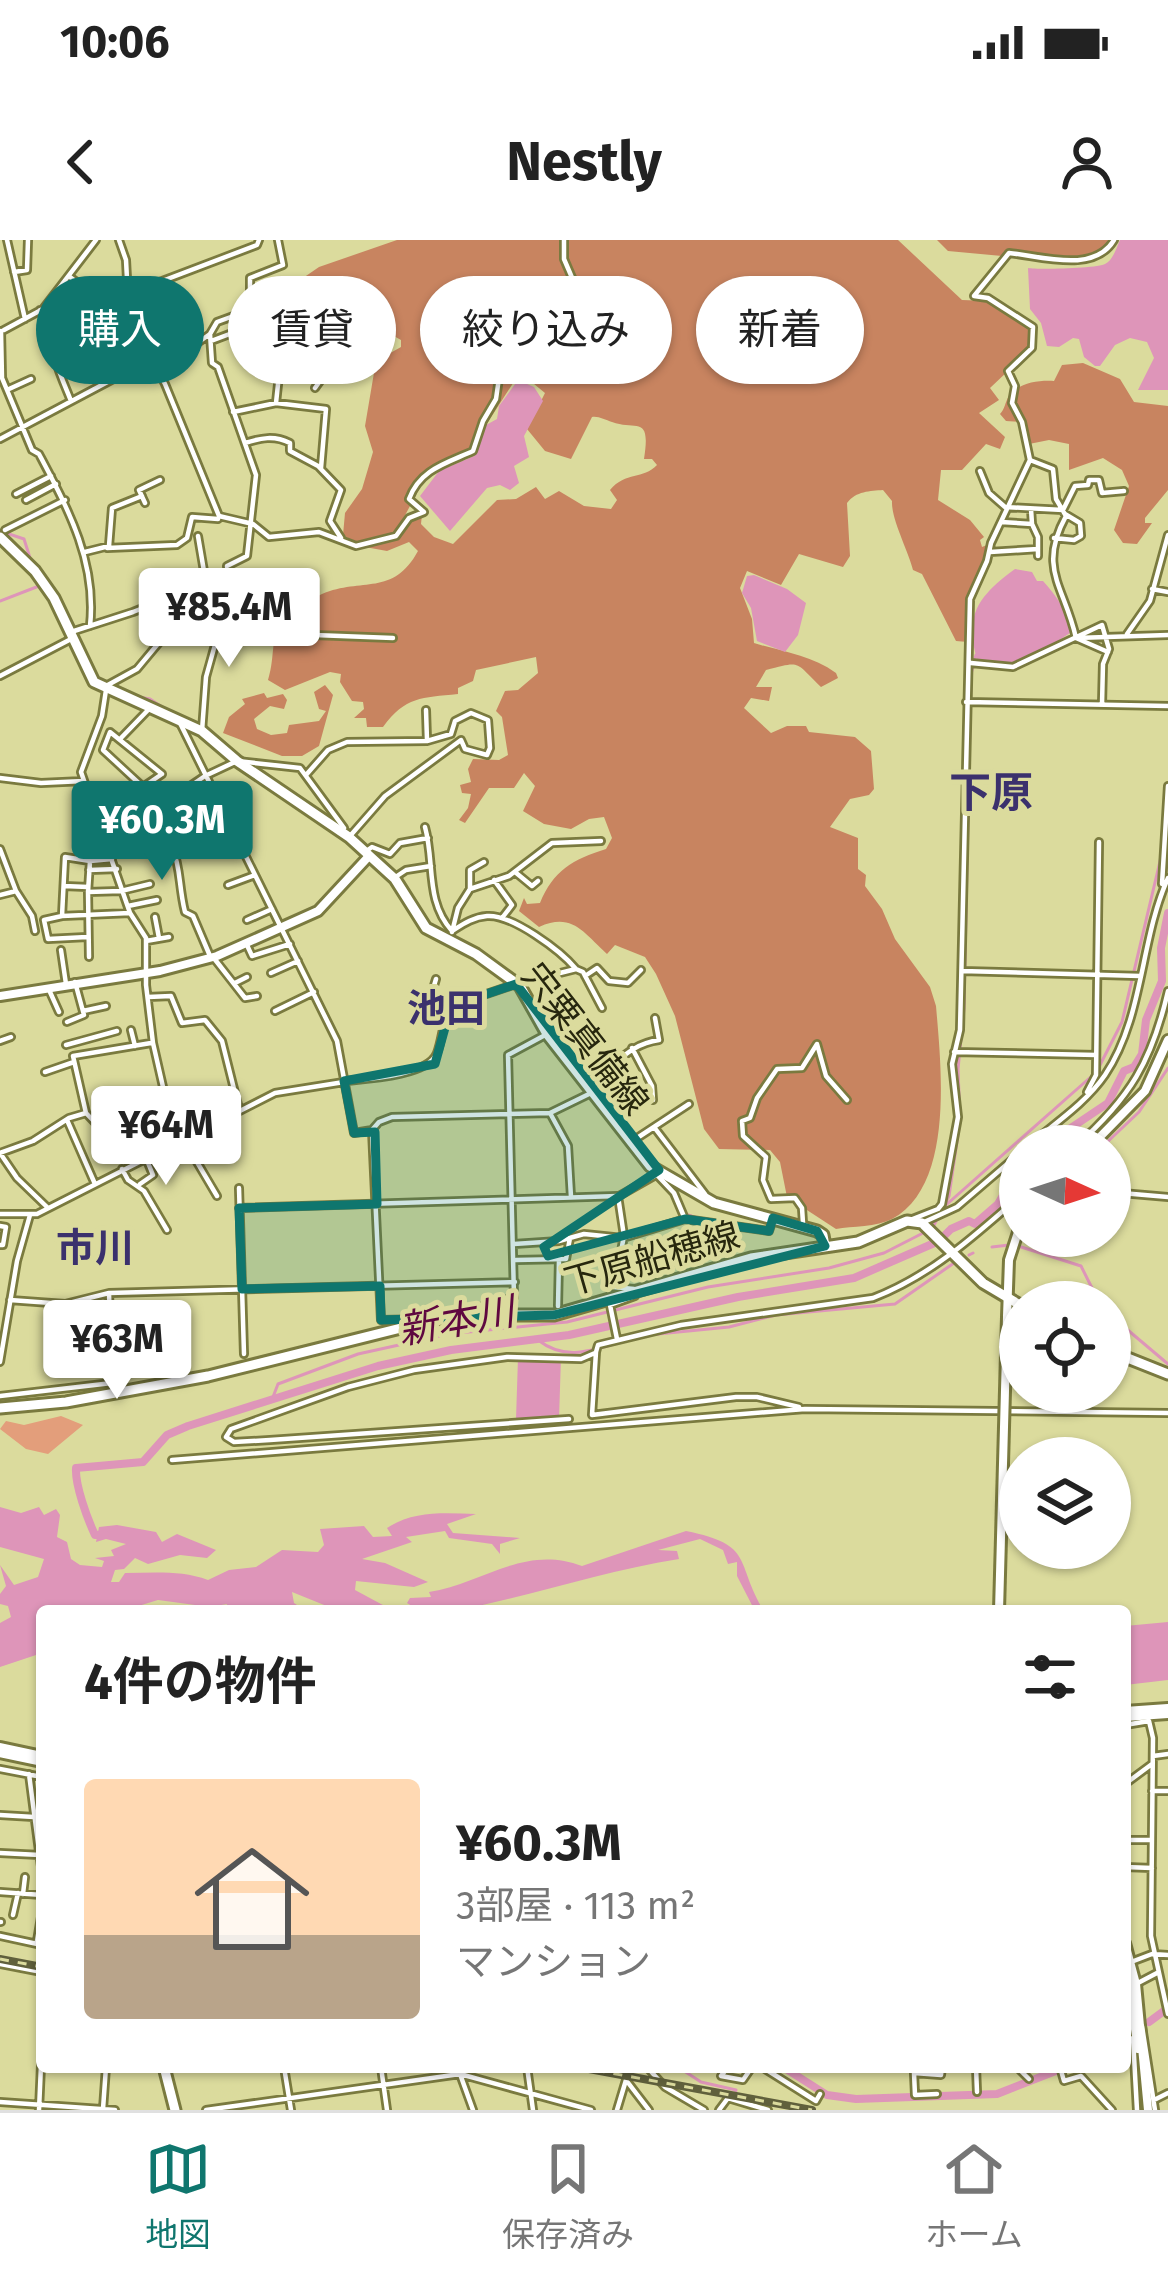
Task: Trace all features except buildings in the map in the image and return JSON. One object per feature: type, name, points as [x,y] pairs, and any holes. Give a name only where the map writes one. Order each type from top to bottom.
[{"type":"highway","points":[[1131,1719],[1168,1711]]},
{"type":"highway","points":[[6,1751],[36,1760]]},
{"type":"main road","points":[[4,533],[46,585],[88,675],[106,688]]},
{"type":"main road","name":"宍粟真備線","points":[[106,688],[203,729],[237,761],[350,836],[394,878],[425,928],[450,935],[517,983],[547,1034],[590,1084],[641,1158],[658,1173],[730,1209],[823,1234],[825,1246]]},
{"type":"main road","points":[[825,1246],[868,1240],[919,1223],[999,1294]]},
{"type":"main road","name":"下原船穂線","points":[[0,1408],[66,1402],[208,1376],[433,1320],[554,1315],[751,1258],[825,1246]]},
{"type":"main road","points":[[1131,1359],[1168,1373]]},
{"type":"main road","points":[[166,2073],[175,2110]]},
{"type":"street","points":[[7,240],[25,319]]},
{"type":"street","points":[[14,272],[27,270],[28,240]]},
{"type":"street","points":[[119,240],[127,276]]},
{"type":"street","points":[[175,276],[257,245],[259,240]]},
{"type":"street","points":[[203,729],[206,676],[229,595],[228,564],[247,556],[256,475],[218,367],[212,363],[210,338],[217,322],[252,307],[250,278],[283,265],[278,240]]},
{"type":"street","points":[[85,552],[177,545],[187,538],[192,517],[253,524],[269,537],[304,531],[365,546],[396,536],[409,518],[424,512],[410,499],[418,480],[450,459],[473,451],[496,399],[502,357],[537,345],[550,321],[573,297],[576,287],[564,259],[564,240]]},
{"type":"street","points":[[919,1223],[942,1204],[958,1118],[954,1052],[960,1030],[970,598],[1030,460],[1022,422],[1012,404],[1015,386],[1008,371],[1032,348],[1033,327],[988,298],[974,296],[1009,253],[1092,259],[1105,253],[1114,240]]},
{"type":"street","points":[[71,276],[94,241]]},
{"type":"street","points":[[36,312],[1,331],[1,375],[32,450],[40,454],[65,500],[85,552],[92,598],[90,626]]},
{"type":"street","points":[[204,341],[228,333]]},
{"type":"street","points":[[5,393],[31,379]]},
{"type":"street","points":[[64,384],[70,401]]},
{"type":"street","points":[[0,439],[104,384]]},
{"type":"street","points":[[162,384],[223,520]]},
{"type":"street","points":[[276,403],[278,384]]},
{"type":"street","points":[[315,388],[316,384]]},
{"type":"street","points":[[233,412],[276,403],[326,409],[321,468]]},
{"type":"street","points":[[244,443],[282,440],[290,443],[290,451],[321,468],[340,490],[330,525],[343,540]]},
{"type":"street","points":[[1030,460],[1053,469],[1056,500],[1080,523],[1081,536],[1054,538]]},
{"type":"street","points":[[980,471],[989,493],[1007,508],[1064,512]]},
{"type":"street","points":[[16,494],[51,476]]},
{"type":"street","points":[[107,548],[112,508],[143,500],[139,490],[160,480]]},
{"type":"street","points":[[1108,652],[1076,638],[1052,572],[1054,538],[1076,486],[1099,480],[1101,492],[1124,491]]},
{"type":"street","points":[[26,500],[56,484]]},
{"type":"street","points":[[4,533],[65,500]]},
{"type":"street","points":[[989,552],[1038,553],[1031,508]]},
{"type":"street","points":[[1000,522],[1032,524]]},
{"type":"street","points":[[1127,634],[1147,606],[1168,535]]},
{"type":"street","points":[[198,536],[206,583]]},
{"type":"street","points":[[0,676],[72,633],[229,574]]},
{"type":"street","points":[[1152,589],[1168,592]]},
{"type":"street","points":[[176,1144],[153,1043],[146,941],[129,910],[81,772],[102,716],[106,688],[137,669],[177,621],[211,616],[229,595]]},
{"type":"street","points":[[225,610],[288,634],[393,638]]},
{"type":"street","points":[[971,663],[1013,667],[1098,625],[1109,638],[1102,704]]},
{"type":"street","points":[[1076,638],[1168,635]]},
{"type":"street","points":[[966,702],[1168,706]]},
{"type":"street","points":[[121,738],[149,710]]},
{"type":"street","points":[[426,710],[437,758]]},
{"type":"street","points":[[98,823],[146,816],[205,776],[237,761],[299,768],[350,836],[385,796],[461,740],[466,749],[487,755],[488,720],[471,713],[455,721],[452,734],[430,740],[347,742],[328,750],[307,774]]},
{"type":"street","points":[[178,722],[337,1040],[354,1132],[373,1130]]},
{"type":"street","points":[[110,732],[121,738],[124,740],[162,774],[143,787],[103,750],[110,732]]},
{"type":"street","points":[[0,778],[84,781]]},
{"type":"street","points":[[1163,890],[1168,786]]},
{"type":"street","points":[[146,816],[169,841],[181,870],[184,912],[193,916],[212,957],[245,998],[257,996]]},
{"type":"street","points":[[425,827],[430,887],[450,935]]},
{"type":"street","points":[[0,996],[50,982],[145,973],[212,957],[326,904],[372,847],[390,854],[400,843],[428,838]]},
{"type":"street","points":[[470,889],[515,872],[552,843],[601,841]]},
{"type":"street","points":[[1085,1097],[1096,1075],[1099,842]]},
{"type":"street","points":[[0,849],[35,931]]},
{"type":"street","points":[[62,916],[65,857],[112,859]]},
{"type":"street","points":[[89,957],[90,861]]},
{"type":"street","points":[[450,935],[470,889],[470,870],[484,862]]},
{"type":"street","points":[[394,878],[406,870],[430,866]]},
{"type":"street","points":[[89,870],[117,869]]},
{"type":"street","points":[[515,872],[532,886],[538,881]]},
{"type":"street","points":[[229,885],[255,875]]},
{"type":"street","points":[[1052,1125],[1102,1080],[1120,1047],[1168,878]]},
{"type":"street","points":[[494,880],[512,905],[502,918]]},
{"type":"street","points":[[64,886],[124,890],[150,884]]},
{"type":"street","points":[[0,896],[16,891]]},
{"type":"street","points":[[87,937],[49,939],[44,920],[129,910],[157,900]]},
{"type":"street","points":[[248,920],[272,909]]},
{"type":"street","points":[[155,917],[159,938]]},
{"type":"street","points":[[450,935],[481,917],[502,918],[552,946],[585,976],[602,1008]]},
{"type":"street","points":[[146,941],[169,937]]},
{"type":"street","points":[[246,942],[253,956],[290,944]]},
{"type":"street","points":[[61,950],[83,1011],[81,1018],[67,1022]]},
{"type":"street","points":[[272,973],[298,961]]},
{"type":"street","points":[[585,976],[597,968],[609,981],[628,982],[641,970]]},
{"type":"street","points":[[0,1214],[31,1215],[48,1208],[287,1089],[371,1082],[425,1066],[436,1055],[444,1019],[455,1004],[576,969]]},
{"type":"street","points":[[962,970],[1140,976]]},
{"type":"street","points":[[33,976],[35,988]]},
{"type":"street","points":[[235,982],[247,977]]},
{"type":"street","points":[[14,979],[17,991]]},
{"type":"street","points":[[436,980],[430,999],[444,1019]]},
{"type":"street","points":[[50,982],[59,1012]]},
{"type":"street","points":[[1099,1125],[1137,1079],[1157,1035],[1168,991]]},
{"type":"street","points":[[274,1011],[314,992]]},
{"type":"street","points":[[148,998],[171,995],[182,1024],[205,1021],[219,1036],[239,1109]]},
{"type":"street","points":[[83,1011],[106,1006]]},
{"type":"street","points":[[433,1320],[424,1316],[381,1320],[373,1130],[392,1117],[550,1113],[632,1048],[659,1040],[655,1018]]},
{"type":"street","points":[[131,1030],[135,1046]]},
{"type":"street","points":[[66,1045],[117,1031]]},
{"type":"street","points":[[107,1034],[112,1050]]},
{"type":"street","points":[[465,1316],[466,1311],[514,1298],[508,1054],[547,1034]]},
{"type":"street","points":[[0,1041],[11,1036]]},
{"type":"street","points":[[1112,1125],[1145,1091],[1168,1040]]},
{"type":"street","points":[[153,1043],[73,1056],[74,1062],[86,1113],[107,1135],[170,1116]]},
{"type":"street","points":[[802,1227],[802,1208],[795,1198],[771,1199],[764,1180],[766,1157],[743,1136],[742,1121],[750,1118],[777,1069],[802,1068],[817,1044],[826,1076],[847,1100]]},
{"type":"street","points":[[632,1048],[652,1086],[653,1100]]},
{"type":"street","points":[[954,1052],[1096,1055]]},
{"type":"street","points":[[45,1072],[74,1062]]},
{"type":"street","points":[[631,1142],[689,1104]]},
{"type":"street","points":[[48,1208],[17,1178],[0,1153],[86,1113]]},
{"type":"street","points":[[550,1113],[568,1146],[571,1197]]},
{"type":"street","points":[[67,1120],[95,1184]]},
{"type":"street","points":[[654,1127],[705,1198]]},
{"type":"street","points":[[184,1140],[217,1196]]},
{"type":"street","points":[[137,1186],[153,1178],[146,1158]]},
{"type":"street","points":[[122,1169],[167,1230]]},
{"type":"street","points":[[919,1223],[957,1207],[999,1171]]},
{"type":"street","points":[[239,1208],[618,1196],[658,1173],[674,1193],[685,1219]]},
{"type":"street","points":[[239,1188],[244,1354]]},
{"type":"street","points":[[1131,1194],[1168,1197]]},
{"type":"street","points":[[618,1196],[623,1238],[614,1287],[644,1290]]},
{"type":"street","points":[[569,1419],[234,1442],[226,1437],[231,1429],[311,1399],[414,1370],[507,1357],[581,1359],[617,1339],[873,1298],[952,1254],[999,1214]]},
{"type":"street","points":[[0,1362],[23,1230],[31,1215]]},
{"type":"street","points":[[514,1244],[589,1234],[623,1238],[685,1219],[769,1231],[773,1218]]},
{"type":"street","points":[[0,1226],[6,1226],[0,1245]]},
{"type":"street","points":[[515,1260],[566,1259],[570,1238]]},
{"type":"street","points":[[557,1306],[559,1259]]},
{"type":"street","points":[[10,1300],[65,1304],[109,1294],[515,1282]]},
{"type":"street","points":[[617,1339],[610,1305],[644,1290]]},
{"type":"street","points":[[0,1396],[112,1383],[109,1294]]},
{"type":"street","points":[[597,1348],[592,1415],[736,1397],[805,1408]]},
{"type":"street","points":[[172,1460],[805,1408],[1168,1413]]},
{"type":"street","points":[[999,1605],[1004,1413]]},
{"type":"street","points":[[1131,1720],[1149,1721],[1157,1973],[1167,2011]]},
{"type":"street","points":[[1131,1779],[1152,1760],[1168,1754]]},
{"type":"street","points":[[0,1769],[36,1776]]},
{"type":"street","points":[[29,1774],[36,1830]]},
{"type":"street","points":[[1152,1791],[1168,1791]]},
{"type":"street","points":[[0,1815],[34,1817]]},
{"type":"street","points":[[7,1838],[2,1854],[36,1856]]},
{"type":"street","points":[[1131,1840],[1152,1840]]},
{"type":"street","points":[[1131,1867],[1152,1868]]},
{"type":"street","points":[[14,1915],[25,1876]]},
{"type":"street","points":[[0,1892],[36,1894]]},
{"type":"street","points":[[0,1936],[36,1943]]},
{"type":"street","points":[[1131,1961],[1168,1952]]},
{"type":"street","points":[[0,1964],[36,1971]]},
{"type":"street","points":[[1131,1972],[1136,1984],[1142,2110]]},
{"type":"street","points":[[1136,1984],[1157,1973]]},
{"type":"street","points":[[1131,2001],[1154,2100]]},
{"type":"street","points":[[38,2107],[40,2073]]},
{"type":"street","points":[[103,2109],[106,2073]]},
{"type":"street","points":[[285,2073],[291,2110]]},
{"type":"street","points":[[382,2073],[387,2110]]},
{"type":"street","points":[[528,2073],[533,2110]]},
{"type":"street","points":[[652,2073],[665,2087],[704,2110]]},
{"type":"street","points":[[723,2073],[721,2076],[743,2080],[748,2073]]},
{"type":"street","points":[[772,2073],[816,2101],[820,2094]]},
{"type":"street","points":[[914,2073],[915,2095],[937,2094]]},
{"type":"street","points":[[976,2073],[977,2092]]},
{"type":"street","points":[[1022,2073],[1028,2079]]},
{"type":"street","points":[[1061,2073],[1064,2081],[1081,2076],[1112,2110]]},
{"type":"street","points":[[206,2110],[460,2074],[585,2109]]},
{"type":"street","points":[[460,2074],[473,2110]]},
{"type":"street","points":[[617,2110],[626,2080],[649,2110]]},
{"type":"street","points":[[1142,2110],[1168,2093]]},
{"type":"street","points":[[719,2110],[728,2098],[767,2110]]},
{"type":"street","points":[[0,2102],[115,2110]]},
{"type":"highlighted area","points":[[516,984],[659,1170],[544,1247],[548,1256],[685,1219],[769,1231],[773,1218],[817,1231],[825,1246],[554,1315],[381,1320],[380,1286],[242,1289],[239,1208],[377,1204],[375,1132],[354,1133],[344,1081],[435,1064],[451,1006]]},
{"type":"shaded area","points":[[397,240],[898,240],[962,300],[990,301],[1031,327],[1027,353],[990,388],[999,400],[979,413],[1005,437],[1000,449],[986,444],[962,470],[941,470],[938,500],[970,520],[984,537],[982,547],[987,545],[986,560],[968,597],[968,642],[956,641],[922,574],[913,570],[892,501],[883,490],[859,494],[847,503],[850,556],[843,567],[799,554],[781,585],[747,571],[740,588],[752,619],[754,643],[807,658],[836,673],[838,678],[821,687],[797,665],[766,670],[756,687],[772,687],[769,701],[751,698],[744,708],[771,733],[787,726],[806,726],[809,732],[855,737],[871,751],[874,789],[869,795],[850,799],[830,827],[858,838],[858,869],[866,875],[865,886],[930,987],[936,1006],[941,1091],[935,1152],[912,1203],[892,1219],[836,1229],[787,1197],[780,1162],[770,1150],[719,1149],[704,1129],[675,1016],[645,957],[615,945],[607,954],[569,923],[539,927],[519,911],[524,898],[527,904],[540,903],[551,882],[566,868],[606,849],[612,838],[604,817],[571,829],[544,824],[523,811],[535,786],[524,773],[514,788],[489,788],[465,823],[459,820],[471,794],[462,793],[460,785],[471,782],[468,769],[473,759],[499,760],[508,755],[502,717],[496,711],[505,691],[518,690],[538,673],[536,657],[476,670],[473,681],[458,688],[458,694],[415,700],[383,727],[367,727],[366,718],[354,718],[364,709],[363,702],[352,701],[340,682],[341,674],[330,672],[285,690],[268,680],[276,632],[284,617],[294,616],[296,609],[322,594],[398,575],[418,551],[409,542],[387,551],[365,547],[397,537],[414,516],[422,514],[421,524],[434,537],[453,544],[497,500],[516,499],[536,487],[545,499],[559,491],[584,506],[611,509],[617,500],[610,490],[616,484],[657,465],[644,459],[645,436],[640,427],[592,417],[571,459],[545,451],[527,429],[545,393],[534,384],[672,384],[672,276],[420,276],[420,384],[512,384],[468,453],[425,478],[395,534],[357,544],[343,535],[345,513],[362,489],[373,452],[365,426],[372,384],[396,384],[396,350],[401,340],[396,337],[396,276],[306,276]]},
{"type":"shaded area","points":[[937,240],[1108,240],[1107,249],[1092,256],[1065,257],[1019,251],[1002,256],[948,251]]},
{"type":"shaded area","points":[[1120,240],[1168,240],[1168,390],[1138,390],[1154,358],[1147,342],[1130,338],[1115,345],[1100,366],[1095,366],[1084,357],[1079,339],[1047,346],[1041,323],[1030,309],[1028,268],[1105,264]]},
{"type":"shaded area","points":[[1083,363],[1120,379],[1134,402],[1168,406],[1168,490],[1145,518],[1145,523],[1152,523],[1137,544],[1123,543],[1114,530],[1129,486],[1122,470],[1103,458],[1069,470],[1069,444],[1049,440],[1029,444],[1024,422],[1006,421],[1000,414],[1018,388],[1054,381],[1062,365]]},
{"type":"shaded area","points":[[515,384],[534,387],[543,401],[524,436],[529,457],[514,466],[519,483],[510,490],[500,485],[487,488],[450,531],[420,496],[439,471],[474,456],[486,425],[497,419],[499,406]]},
{"type":"shaded area","points":[[1015,569],[1032,572],[1037,581],[1043,581],[1073,631],[1016,662],[977,659],[972,629],[978,606]]},
{"type":"shaded area","points":[[754,575],[806,603],[798,635],[785,652],[757,641],[751,608],[742,593],[747,576]]},
{"type":"shaded area","points":[[325,685],[333,695],[319,746],[302,756],[282,756],[223,733],[229,717],[245,704],[242,699],[264,693],[267,698],[283,694],[287,700],[284,709],[270,706],[254,719],[257,729],[271,735],[287,733],[289,725],[319,721],[326,711],[319,709],[314,692]]},
{"type":"shaded area","points":[[561,1357],[559,1419],[516,1419],[518,1358]]},
{"type":"shaded area","points":[[61,1416],[83,1425],[48,1454],[26,1449],[0,1429],[6,1421],[24,1425]]},
{"type":"shaded area","points":[[0,1507],[21,1513],[39,1507],[44,1515],[56,1509],[60,1515],[57,1537],[67,1542],[71,1559],[80,1565],[102,1567],[104,1561],[95,1558],[114,1556],[111,1550],[126,1544],[106,1539],[96,1542],[99,1527],[117,1525],[156,1532],[162,1542],[177,1534],[216,1550],[207,1558],[180,1555],[148,1564],[135,1558],[124,1569],[115,1570],[111,1582],[119,1582],[125,1573],[177,1573],[208,1580],[229,1570],[256,1567],[282,1550],[318,1552],[324,1545],[320,1529],[364,1526],[373,1537],[392,1536],[387,1528],[430,1514],[476,1514],[447,1524],[453,1533],[520,1538],[500,1544],[500,1554],[492,1544],[449,1538],[445,1531],[406,1537],[412,1542],[362,1559],[385,1563],[428,1582],[414,1587],[356,1581],[355,1590],[383,1605],[324,1605],[292,1592],[297,1605],[195,1605],[158,1600],[142,1605],[36,1605],[36,1655],[0,1667],[0,1623],[11,1617],[8,1606],[0,1604],[6,1586],[0,1565],[14,1585],[38,1577],[44,1559],[0,1547]]},
{"type":"shaded area","points":[[686,1531],[734,1550],[761,1605],[752,1605],[737,1576],[737,1562],[728,1564],[723,1550],[700,1539],[658,1550],[677,1551],[679,1559],[482,1605],[407,1603],[410,1598],[431,1597],[429,1592],[522,1562],[561,1560],[582,1566]]},
{"type":"shaded area","points":[[1168,1622],[1168,1680],[1131,1684],[1131,1625]]},
{"type":"waterway","points":[[0,531],[24,539],[31,561]]},
{"type":"waterway","points":[[0,601],[39,586]]},
{"type":"waterway","points":[[933,1227],[949,1196],[960,1121],[971,674],[976,655]]},
{"type":"waterway","points":[[133,696],[150,699],[168,711]]},
{"type":"waterway","points":[[300,766],[327,801]]},
{"type":"waterway","points":[[1099,1067],[1122,1022],[1161,857]]},
{"type":"waterway","name":"新本川","points":[[1075,1125],[1108,1103],[1124,1071],[1134,1067],[1142,1054],[1146,1020],[1162,981],[1161,948],[1168,913]]},
{"type":"waterway","points":[[1125,1125],[1168,1068]]},
{"type":"waterway","points":[[946,1205],[1093,1075]]},
{"type":"waterway","name":"新本川","points":[[105,1535],[95,1535],[79,1492],[76,1468],[143,1462],[167,1435],[188,1426],[378,1366],[451,1350],[569,1335],[738,1297],[854,1278],[939,1241],[951,1229],[969,1221],[975,1224],[999,1202]]},
{"type":"waterway","points":[[685,1214],[704,1220]]},
{"type":"waterway","points":[[273,1397],[278,1384],[358,1354],[449,1334],[567,1322],[708,1287],[829,1268],[884,1253],[925,1232]]},
{"type":"waterway","points":[[992,1247],[999,1246]]},
{"type":"waterway","points":[[969,1255],[973,1253]]},
{"type":"waterway","points":[[1053,1257],[1081,1266],[1088,1281]]},
{"type":"waterway","points":[[648,1335],[729,1327],[776,1315],[895,1304],[954,1263]]},
{"type":"waterway","points":[[1131,1333],[1168,1364]]},
{"type":"waterway","points":[[538,1340],[568,1352],[621,1342]]},
{"type":"waterway","points":[[1149,2022],[1168,2008]]},
{"type":"waterway","points":[[687,2073],[701,2082],[736,2090],[734,2098],[746,2100]]},
{"type":"waterway","points":[[792,2073],[827,2095],[856,2099],[997,2094],[1051,2073]]},
{"type":"waterway","points":[[630,2079],[646,2103]]},
{"type":"railway","points":[[0,1959],[36,1966]]},
{"type":"railway","points":[[611,2073],[812,2110]]},
{"type":"district","name":"下原","points":[[991,793]]},
{"type":"district","name":"池田","points":[[446,1009]]},
{"type":"district","name":"市川","points":[[95,1248]]}]
